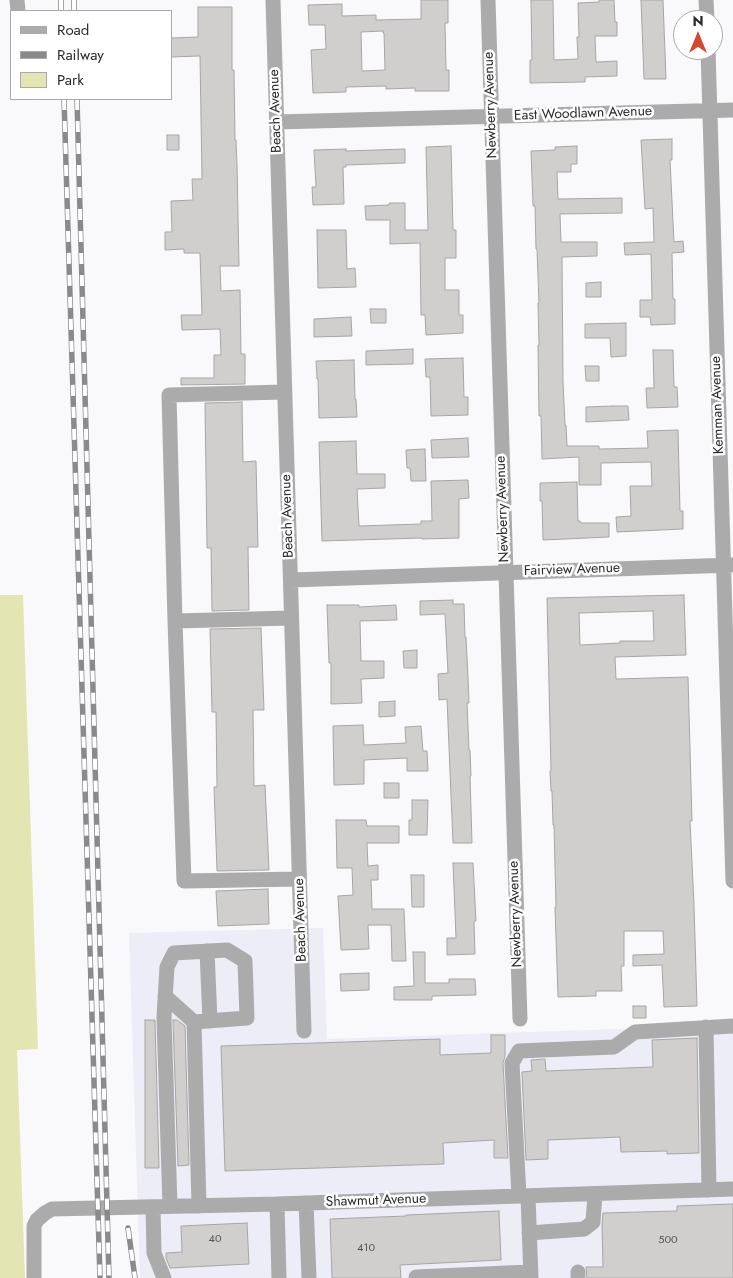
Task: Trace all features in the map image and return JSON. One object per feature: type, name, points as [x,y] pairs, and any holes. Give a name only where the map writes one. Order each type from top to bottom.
[{"type":"street","name":"Beach Avenue","points":[[272,0],[304,1031]]},
{"type":"street","name":"Newberry Avenue","points":[[488,0],[520,1019]]},
{"type":"street","name":"Kemman Avenue","points":[[708,60],[728,565],[733,881]]},
{"type":"street","name":"East Woodlawn Avenue","points":[[276,122],[733,110]]},
{"type":"street","points":[[284,392],[169,395],[175,621],[184,881],[299,879]]},
{"type":"street","name":"Fairview Avenue","points":[[291,580],[728,565]]},
{"type":"street","points":[[175,621],[291,618]]},
{"type":"street","points":[[165,996],[194,1022],[247,1018],[245,961],[228,950],[174,953],[167,967],[165,996],[164,1017],[170,1206]]},
{"type":"street","points":[[207,951],[210,1021]]},
{"type":"street","points":[[194,1022],[199,1206]]},
{"type":"street","points":[[416,1278],[530,1275],[529,1233],[523,1196],[512,1063],[519,1051],[614,1047],[635,1032],[733,1026]]},
{"type":"street","points":[[706,1028],[709,1190]]},
{"type":"street","name":"Shawmut Avenue","points":[[34,1278],[34,1226],[44,1213],[52,1209],[277,1204],[733,1189]]},
{"type":"street","points":[[529,1233],[584,1229],[593,1222],[595,1194]]},
{"type":"street","points":[[306,1203],[309,1278]]},
{"type":"street","points":[[277,1204],[279,1278]]},
{"type":"street","points":[[153,1207],[154,1253],[164,1278]]},
{"type":"shaded area","points":[[323,928],[327,1039],[733,1025],[733,1278],[140,1278],[129,933]]},
{"type":"green space","points":[[0,595],[23,595],[38,1049],[17,1050],[25,1278],[0,1278]]},
{"type":"building","points":[[421,0],[448,0],[448,23],[445,23],[446,70],[449,70],[449,91],[415,91],[415,88],[386,89],[386,86],[346,87],[346,92],[313,93],[311,50],[326,49],[325,25],[309,25],[308,5],[342,4],[342,16],[376,15],[376,20],[421,19]],"holes":[[[383,31],[385,70],[362,71],[361,32]]]},
{"type":"building","points":[[531,0],[553,0],[554,60],[578,59],[578,3],[614,0],[617,36],[595,36],[596,62],[617,61],[617,76],[585,77],[585,82],[530,83],[530,60],[532,60]]},
{"type":"building","points":[[641,0],[663,0],[666,79],[644,79]]},
{"type":"building","points":[[198,7],[232,7],[232,70],[234,70],[239,266],[220,266],[221,291],[240,290],[241,354],[245,354],[245,384],[181,385],[181,378],[214,378],[214,355],[221,355],[220,329],[182,330],[181,315],[202,315],[200,253],[184,253],[184,249],[165,250],[165,232],[172,232],[171,201],[193,200],[192,179],[202,179],[200,56],[172,57],[172,38],[198,37]]},
{"type":"building","points":[[167,135],[179,135],[179,150],[167,150]]},
{"type":"building","points":[[672,139],[672,160],[670,160],[674,242],[683,241],[684,252],[672,253],[675,324],[651,325],[650,317],[640,317],[640,300],[652,300],[651,254],[625,255],[624,243],[654,242],[653,208],[645,209],[641,140]]},
{"type":"building","points":[[451,146],[453,230],[456,230],[456,258],[445,258],[445,290],[459,290],[459,315],[463,315],[463,333],[426,335],[425,315],[421,315],[420,243],[390,244],[390,220],[366,220],[365,206],[405,203],[405,230],[428,230],[426,147]]},
{"type":"building","points":[[577,146],[577,164],[571,164],[571,172],[557,172],[558,199],[622,198],[622,213],[560,214],[561,242],[597,242],[597,256],[562,257],[563,381],[567,446],[599,446],[599,449],[648,448],[647,431],[678,430],[680,511],[683,511],[683,529],[617,532],[616,517],[631,516],[630,486],[652,486],[651,462],[601,463],[601,485],[579,485],[579,457],[542,459],[541,416],[539,416],[539,303],[531,151],[555,150],[555,147]]},
{"type":"building","points":[[346,149],[346,151],[405,149],[405,163],[346,165],[346,167],[343,167],[344,204],[313,205],[312,187],[316,187],[314,150]]},
{"type":"building","points":[[317,230],[346,230],[347,269],[355,268],[356,287],[318,288]]},
{"type":"building","points":[[601,282],[601,297],[586,297],[586,283]]},
{"type":"building","points":[[370,309],[386,309],[386,323],[371,323]]},
{"type":"building","points":[[351,317],[352,336],[314,337],[314,319]]},
{"type":"building","points":[[626,323],[626,356],[611,357],[610,338],[585,338],[585,324]]},
{"type":"building","points":[[413,349],[413,364],[366,365],[366,351]]},
{"type":"building","points":[[653,350],[673,350],[674,387],[677,387],[678,407],[647,408],[646,388],[654,388]]},
{"type":"building","points":[[463,358],[464,397],[468,397],[468,415],[431,416],[430,377],[426,377],[425,359]]},
{"type":"building","points":[[354,360],[357,417],[319,418],[316,361]]},
{"type":"building","points":[[585,366],[599,366],[599,381],[586,381]]},
{"type":"building","points":[[242,402],[243,462],[256,461],[258,547],[248,547],[249,610],[212,611],[211,548],[207,548],[205,403]]},
{"type":"building","points":[[628,406],[629,420],[586,422],[586,407]]},
{"type":"building","points":[[468,438],[469,457],[432,458],[431,440]]},
{"type":"building","points":[[356,441],[357,474],[385,474],[385,488],[357,489],[359,526],[421,524],[421,521],[432,521],[431,481],[468,480],[469,498],[459,499],[459,538],[322,541],[319,442]]},
{"type":"building","points":[[425,449],[426,481],[411,481],[410,468],[407,468],[406,450]]},
{"type":"building","points":[[577,482],[578,521],[581,523],[609,523],[609,537],[543,540],[540,483]]},
{"type":"building","points":[[684,595],[686,655],[615,657],[616,679],[688,677],[692,821],[690,821],[697,1006],[664,1007],[662,965],[633,966],[633,955],[664,954],[663,931],[624,931],[624,966],[621,966],[622,991],[596,991],[596,996],[558,997],[554,825],[550,771],[547,598]],"holes":[[[653,611],[654,641],[620,641],[620,643],[580,645],[579,613]]]},
{"type":"building","points":[[453,600],[453,604],[464,604],[469,703],[467,703],[472,843],[453,843],[447,699],[439,700],[438,674],[448,673],[445,614],[420,615],[420,601]]},
{"type":"building","points":[[327,605],[359,605],[359,607],[396,605],[397,620],[360,621],[361,661],[384,661],[384,678],[361,679],[362,703],[331,704],[331,663],[329,663]]},
{"type":"building","points":[[261,628],[264,710],[253,710],[254,786],[265,785],[269,870],[217,871],[214,787],[217,787],[216,712],[212,712],[210,629]]},
{"type":"building","points":[[417,650],[417,668],[404,668],[403,651]]},
{"type":"building","points":[[395,701],[395,716],[379,717],[379,702]]},
{"type":"building","points":[[363,725],[364,745],[406,743],[405,727],[421,726],[423,751],[427,751],[428,771],[407,771],[407,758],[364,760],[364,784],[334,785],[333,726]]},
{"type":"building","points":[[384,783],[399,783],[399,798],[384,798]]},
{"type":"building","points":[[412,800],[428,800],[427,835],[409,835],[409,820],[412,820]]},
{"type":"building","points":[[336,820],[366,820],[367,826],[399,826],[399,843],[367,843],[368,866],[378,865],[378,880],[371,880],[372,909],[404,909],[406,961],[392,961],[391,925],[368,925],[369,949],[341,950],[338,896],[353,895],[352,868],[337,868]]},
{"type":"building","points":[[453,863],[473,863],[476,921],[474,921],[475,954],[447,955],[447,938],[456,938]]},
{"type":"building","points":[[411,875],[424,875],[424,907],[412,907]]},
{"type":"building","points":[[268,889],[269,924],[218,926],[216,891]]},
{"type":"building","points":[[413,952],[425,952],[425,983],[449,983],[449,979],[475,979],[476,995],[432,996],[432,1000],[394,1000],[394,987],[414,986]]},
{"type":"building","points":[[369,973],[369,990],[341,991],[340,974]]},
{"type":"building","points":[[633,1006],[646,1006],[646,1018],[633,1018]]},
{"type":"building","points":[[145,1020],[155,1020],[159,1168],[145,1168]]},
{"type":"building","points":[[173,1020],[177,1020],[185,1026],[189,1165],[178,1166]]},
{"type":"building","points":[[491,1035],[505,1035],[503,1063],[508,1158],[494,1158],[494,1140],[443,1143],[444,1164],[225,1171],[221,1046],[440,1039],[440,1055],[491,1053]]},
{"type":"building","points":[[697,1038],[699,1153],[667,1154],[667,1151],[621,1152],[620,1137],[548,1140],[548,1159],[526,1160],[522,1072],[532,1071],[531,1060],[545,1059],[546,1071],[653,1067],[652,1040]]},
{"type":"building","points":[[733,1204],[733,1278],[587,1278],[586,1267],[603,1267],[603,1213],[677,1211],[677,1206]]},
{"type":"building","points":[[499,1211],[501,1260],[400,1265],[401,1278],[332,1278],[330,1219]]},
{"type":"building","points":[[247,1223],[249,1264],[170,1268],[166,1253],[182,1252],[181,1226]]},
{"type":"railway","points":[[61,0],[61,10]]},
{"type":"railway","points":[[74,0],[74,10]]},
{"type":"railway","points":[[64,100],[100,1278]]},
{"type":"railway","points":[[77,100],[109,1278]]},
{"type":"railway","points":[[128,1228],[135,1278]]}]
